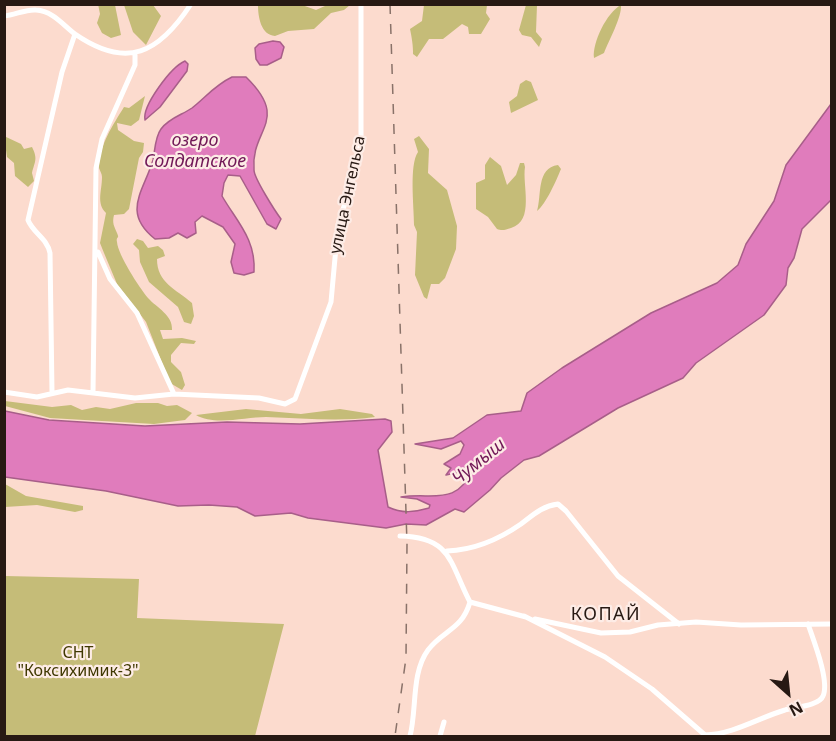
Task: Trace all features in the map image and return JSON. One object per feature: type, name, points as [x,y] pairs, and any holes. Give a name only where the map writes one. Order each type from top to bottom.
[{"type":"street","points":[[4,16],[38,10],[56,18],[75,34],[104,49],[135,55],[152,46],[191,4]]},
{"type":"street","name":"улица Энгельса","points":[[4,392],[37,397],[68,390],[135,398],[174,394],[259,398],[285,404],[297,396],[331,302],[337,235],[361,138],[361,4]]},
{"type":"street","points":[[52,392],[50,253],[46,243],[28,220],[62,72],[75,34]]},
{"type":"street","points":[[93,392],[93,304],[97,248],[95,198],[98,155],[102,139],[135,65],[135,55]]},
{"type":"street","points":[[97,248],[110,279],[142,322],[174,394]]},
{"type":"street","points":[[400,536],[424,539],[447,551],[464,550],[492,542],[544,507],[558,504],[618,576],[680,624]]},
{"type":"street","points":[[410,736],[422,663],[428,650],[458,626],[466,616],[470,602],[447,551]]},
{"type":"street","points":[[470,602],[600,633],[630,632],[680,624],[831,624]]},
{"type":"street","points":[[524,616],[605,657],[652,689],[705,735],[746,726],[783,710],[820,701],[824,696],[824,687],[817,650],[808,624]]},
{"type":"street","points":[[440,736],[444,722]]},
{"type":"green space","points":[[98,4],[115,5],[121,35],[111,38],[102,33],[97,23],[100,14]]},
{"type":"green space","points":[[124,5],[153,5],[161,16],[146,45],[133,32]]},
{"type":"green space","points":[[258,5],[302,5],[316,10],[325,6],[350,5],[344,10],[331,13],[314,29],[288,31],[275,36],[263,29]]},
{"type":"green space","points":[[424,5],[487,5],[486,13],[490,19],[481,34],[469,34],[468,27],[462,24],[443,39],[429,39],[417,57],[413,54],[410,29],[422,21]]},
{"type":"green space","points":[[526,5],[537,5],[536,32],[542,39],[539,47],[531,37],[522,35],[519,30]]},
{"type":"green space","points":[[621,5],[617,22],[604,53],[594,58],[595,44],[602,28],[611,14]]},
{"type":"green space","points":[[526,80],[531,82],[538,100],[511,113],[509,102],[517,96],[520,84]]},
{"type":"green space","points":[[145,96],[139,120],[131,126],[117,123],[118,130],[134,141],[144,143],[129,209],[124,214],[114,215],[113,222],[118,236],[118,248],[130,271],[148,298],[170,320],[172,330],[160,330],[163,339],[182,338],[196,341],[194,344],[181,343],[171,355],[171,362],[181,372],[185,385],[182,390],[170,383],[146,322],[117,284],[100,243],[106,213],[100,201],[101,151],[124,107],[129,108]]},
{"type":"green space","points":[[4,136],[21,144],[24,149],[32,147],[34,151],[35,163],[32,173],[34,181],[28,187],[15,176],[14,163],[7,157]]},
{"type":"green space","points":[[419,136],[429,149],[428,173],[447,190],[457,226],[456,249],[445,278],[439,284],[431,284],[427,299],[415,275],[417,232],[414,225],[413,176],[418,152],[414,139]]},
{"type":"green space","points":[[490,157],[501,166],[507,185],[516,175],[520,163],[524,163],[525,167],[526,202],[523,218],[518,224],[505,230],[497,229],[488,217],[476,209],[476,183],[485,179],[485,165]]},
{"type":"green space","points":[[558,165],[561,169],[556,180],[537,211],[543,177],[551,167]]},
{"type":"green space","points":[[137,239],[143,241],[148,248],[158,246],[163,250],[165,256],[157,259],[160,274],[168,285],[192,303],[194,316],[191,324],[184,322],[178,307],[149,282],[140,262],[139,250],[133,244]]},
{"type":"green space","points":[[5,401],[52,407],[71,405],[82,410],[96,407],[110,409],[136,403],[158,403],[167,406],[177,405],[192,413],[185,420],[154,424],[50,418],[5,406]]},
{"type":"green space","points":[[246,409],[301,414],[340,409],[372,414],[375,417],[334,419],[266,417],[212,420],[196,415]]},
{"type":"green space","points":[[5,484],[26,496],[83,506],[83,510],[75,512],[37,505],[5,507]]},
{"type":"green space","name":"СНТ \"Коксихимик-3\"","points":[[5,576],[139,579],[137,618],[284,624],[255,736],[5,736]]},
{"type":"water","points":[[280,42],[284,47],[281,58],[267,65],[260,65],[256,59],[255,48],[259,44]]},
{"type":"water","points":[[185,61],[188,64],[187,71],[160,107],[145,120],[148,106],[159,88],[172,71]]},
{"type":"water","name":"озеро Солдатское","points":[[232,77],[246,77],[266,104],[267,115],[254,156],[254,170],[261,187],[281,219],[276,229],[267,224],[240,176],[228,175],[222,196],[249,240],[254,260],[254,272],[244,275],[234,273],[231,262],[235,244],[223,227],[202,216],[195,222],[196,233],[187,238],[178,233],[169,238],[155,239],[139,220],[137,210],[161,129]]},
{"type":"water","name":"Чумыш","points":[[831,104],[831,200],[802,229],[794,258],[788,268],[786,285],[764,315],[696,363],[683,378],[618,408],[539,456],[524,460],[464,512],[455,509],[426,525],[406,524],[386,528],[308,518],[291,513],[255,516],[237,507],[178,506],[106,491],[5,477],[5,411],[49,420],[145,426],[227,422],[300,424],[385,419],[391,421],[392,432],[378,450],[388,507],[409,512],[429,508],[430,505],[417,499],[401,497],[451,493],[459,489],[473,469],[446,475],[451,468],[444,464],[460,454],[464,445],[461,441],[441,449],[415,444],[453,438],[487,415],[521,411],[527,393],[562,368],[651,313],[717,283],[738,265],[746,244],[774,201],[786,165]]},
{"type":"railway","points":[[390,4],[407,544],[406,658],[395,736]]},
{"type":"district","name":"КОПАЙ","points":[[606,615]]}]
